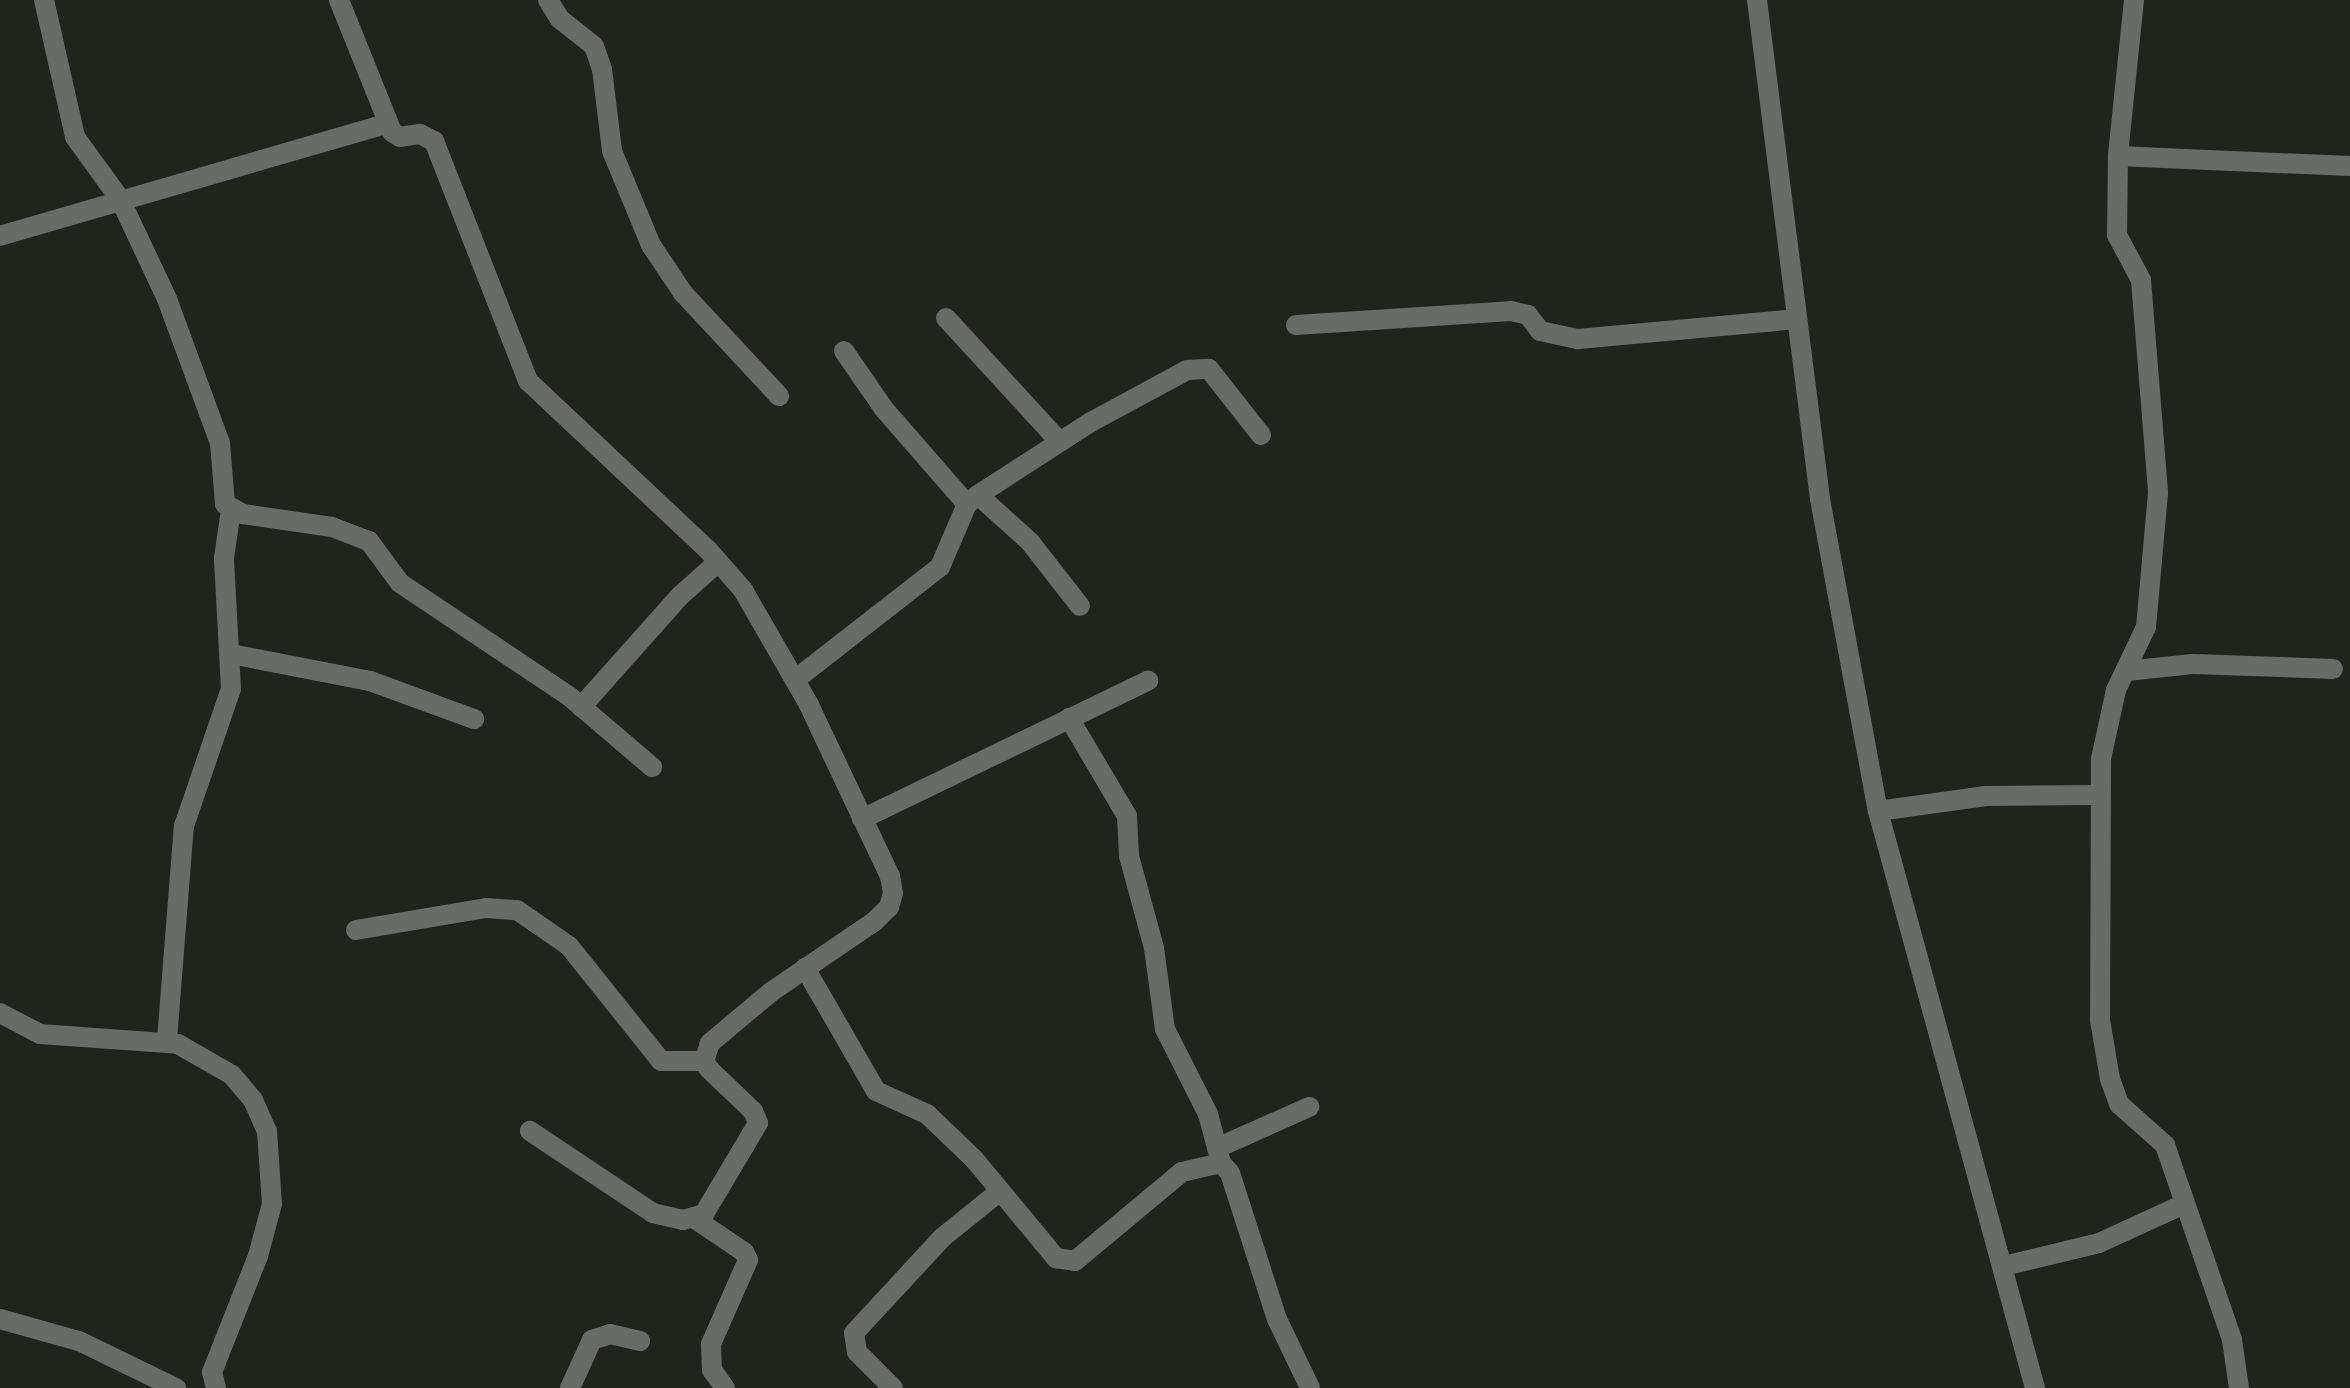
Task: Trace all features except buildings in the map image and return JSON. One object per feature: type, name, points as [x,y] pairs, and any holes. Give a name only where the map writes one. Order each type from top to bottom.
[{"type":"street","points":[[44,0],[75,137],[120,199],[167,299],[220,443],[223,495],[231,510],[224,558],[231,689],[184,826],[167,1040]]},
{"type":"street","points":[[339,0],[388,123],[400,137],[420,134],[434,141],[528,381],[718,562],[761,616],[796,679],[890,876],[889,907],[710,1043],[704,1061]]},
{"type":"street","points":[[548,0],[560,19],[594,46],[602,69],[612,151],[664,266],[779,396]]},
{"type":"street","points":[[1757,0],[1820,499],[1878,811],[2035,1388]]},
{"type":"street","points":[[2134,0],[2118,156],[2117,235],[2141,280],[2158,493],[2146,627],[2126,671],[2104,745],[2099,795],[2100,1020],[2110,1079],[2119,1104],[2165,1145],[2232,1340],[2239,1388]]},
{"type":"street","points":[[0,236],[388,123]]},
{"type":"street","points":[[2118,156],[2350,166]]},
{"type":"street","points":[[1296,325],[1511,311],[1528,315],[1540,331],[1578,339],[1796,319]]},
{"type":"street","points":[[946,318],[1060,442]]},
{"type":"street","points":[[844,351],[884,409],[973,499],[1030,542],[1080,606]]},
{"type":"street","points":[[796,679],[940,567],[973,499],[1060,442],[1201,367],[1216,377],[1261,435]]},
{"type":"street","points":[[231,510],[332,527],[369,541],[400,583],[581,707],[652,767]]},
{"type":"street","points":[[581,707],[680,596],[718,562]]},
{"type":"street","points":[[231,654],[370,681],[474,719]]},
{"type":"street","points":[[2126,671],[2193,664],[2333,669]]},
{"type":"street","points":[[862,819],[1148,681]]},
{"type":"street","points":[[1069,718],[1127,816],[1129,856],[1154,948],[1165,1029],[1198,1092],[1219,1155],[1230,1173],[1277,1319],[1310,1388]]},
{"type":"street","points":[[1878,811],[1986,796],[2099,795]]},
{"type":"street","points":[[356,930],[486,908],[517,910],[543,925],[584,961],[661,1061],[704,1061],[753,1111],[758,1123],[704,1214],[695,1219]]},
{"type":"street","points":[[805,968],[876,1091],[927,1114],[1000,1191],[1056,1258],[1075,1261],[1182,1172],[1309,1107]]},
{"type":"street","points":[[0,1013],[40,1034],[167,1040],[232,1075],[253,1100],[267,1131],[272,1166],[272,1204],[258,1256],[212,1372],[216,1388]]},
{"type":"street","points":[[530,1131],[653,1213],[695,1219],[744,1252],[748,1260],[711,1344],[712,1370],[725,1388]]},
{"type":"street","points":[[893,1388],[857,1352],[854,1333],[943,1237],[1000,1191]]},
{"type":"street","points":[[2004,1266],[2099,1243],[2184,1204]]},
{"type":"street","points":[[0,1319],[79,1341],[163,1385]]},
{"type":"street","points":[[570,1388],[592,1340],[610,1334],[640,1341]]}]
